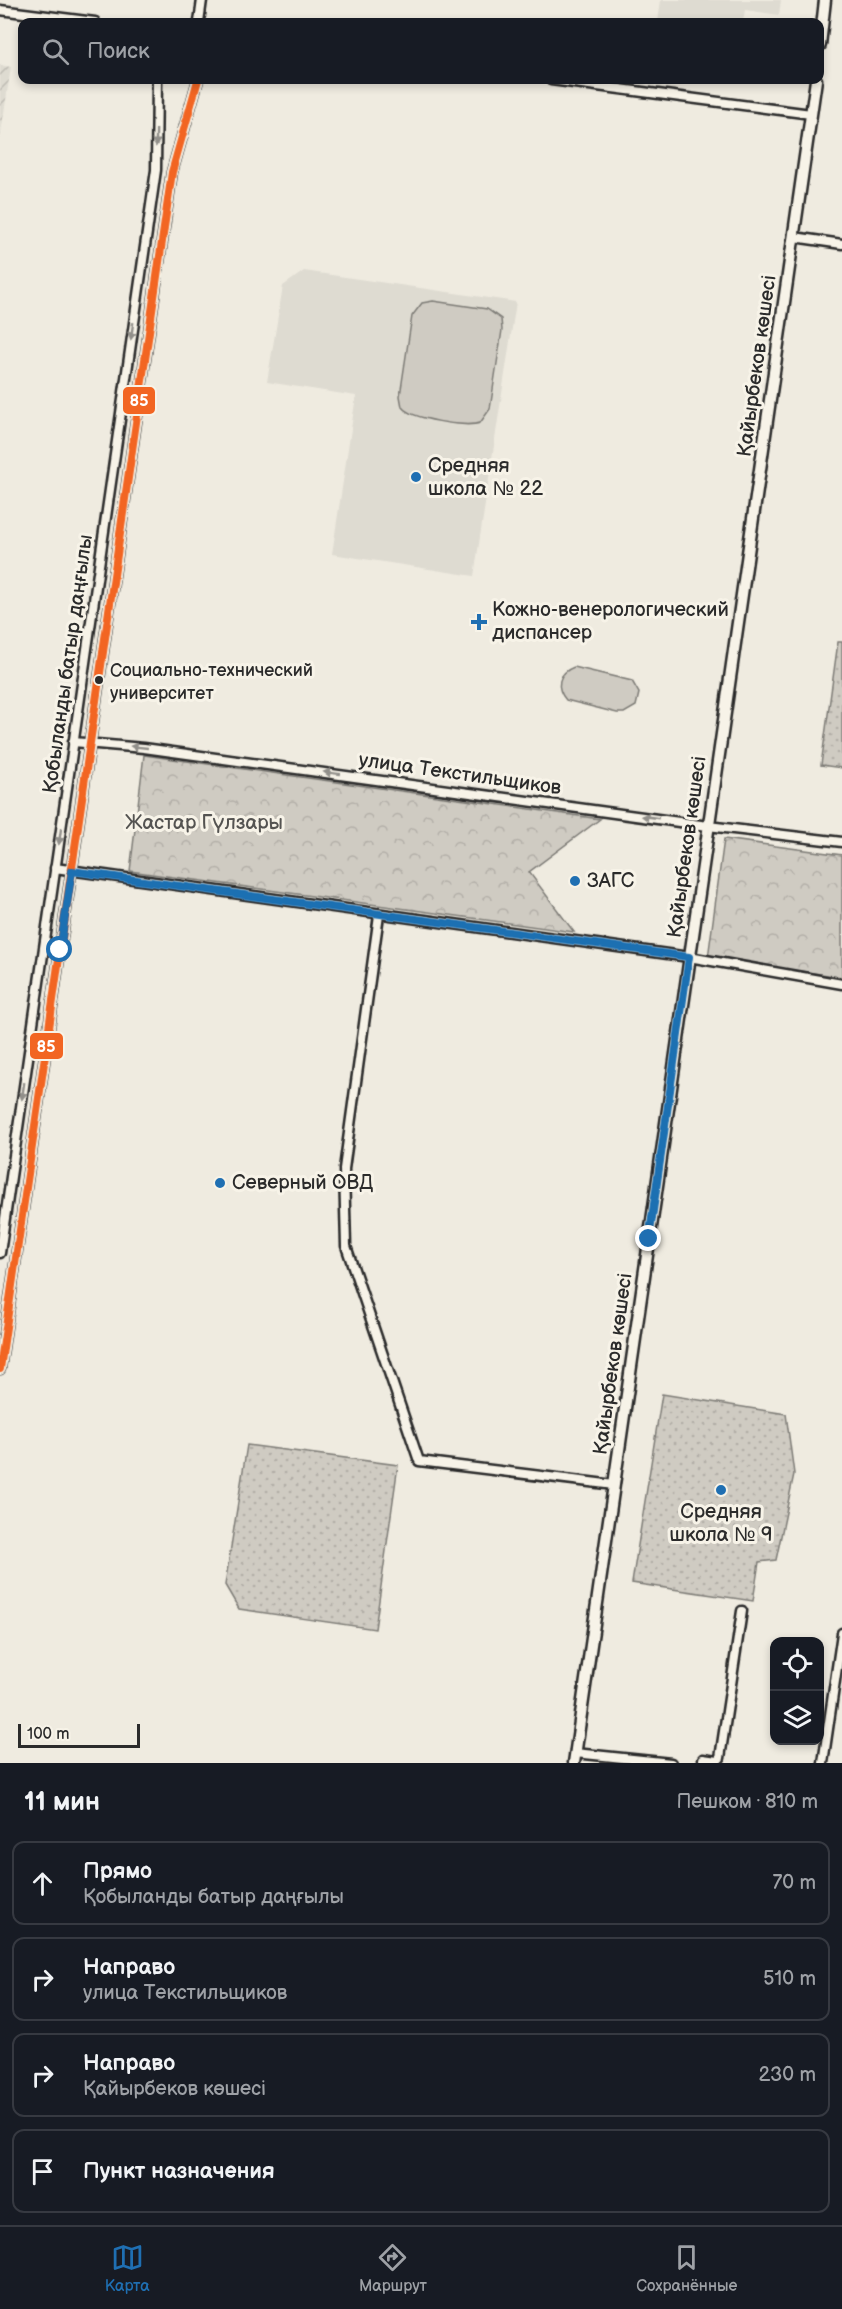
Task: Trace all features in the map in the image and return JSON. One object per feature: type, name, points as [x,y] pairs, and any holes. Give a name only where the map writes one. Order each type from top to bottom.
[{"type":"main road","points":[[823,18],[825,0]]},
{"type":"main road","name":"Қайырбеков көшесі","points":[[574,1758],[816,84]]},
{"type":"street","points":[[200,18],[202,0]]},
{"type":"street","points":[[0,10],[63,18]]},
{"type":"street","name":"Қобыланды батыр даңғылы","points":[[0,1252],[156,170],[157,84]]},
{"type":"street","name":"Қобыланды батыр даңғылы","points":[[0,1368],[172,172],[197,84]]},
{"type":"street","points":[[582,84],[812,114]]},
{"type":"street","points":[[794,237],[842,244]]},
{"type":"street","name":"улица Текстильщиков","points":[[74,742],[91,742],[472,791],[708,826],[842,842]]},
{"type":"street","points":[[55,868],[689,957],[842,984]]},
{"type":"street","points":[[379,915],[344,1169],[346,1246],[419,1461],[614,1485]]},
{"type":"street","points":[[1,1242],[18,1244]]},
{"type":"street","points":[[703,1759],[717,1761],[720,1758],[742,1611]]},
{"type":"street","points":[[823,1763],[842,1633]]},
{"type":"street","points":[[574,1758],[671,1763]]},
{"type":"shaded area","points":[[661,0],[781,0],[779,15],[745,10],[744,18],[659,18]]},
{"type":"shaded area","points":[[0,65],[11,67],[0,139]]},
{"type":"shaded area","name":"Средняя школа № 22","points":[[304,271],[516,302],[474,576],[332,554],[356,396],[267,382],[283,286]]},
{"type":"green space","points":[[433,301],[487,309],[501,319],[502,330],[490,409],[480,423],[463,424],[427,419],[402,407],[400,396],[412,316],[422,303]]},
{"type":"green space","points":[[838,642],[842,642],[842,768],[821,765]]},
{"type":"green space","points":[[574,667],[632,681],[639,693],[636,706],[624,713],[617,713],[566,700],[559,685],[564,673]]},
{"type":"green space","name":"Жастар Гүлзары","points":[[144,755],[600,819],[529,872],[574,932],[130,871]]},
{"type":"green space","points":[[724,839],[842,855],[842,977],[708,958]]},
{"type":"green space","points":[[662,1394],[786,1414],[794,1474],[776,1560],[759,1562],[753,1601],[632,1583]]},
{"type":"green space","points":[[247,1445],[398,1465],[375,1629],[239,1609],[225,1585]]},
{"type":"transit line","name":"85","points":[[0,1369],[172,172],[197,84]]},
{"type":"place","name":"Средняя школа № 22","points":[[416,477]]},
{"type":"place","name":"Кожно-венерологический диспансер","points":[[479,622]]},
{"type":"place","name":"Социально-технический университет","points":[[99,680]]},
{"type":"place","name":"ЗАГС","points":[[575,881]]},
{"type":"place","name":"Северный ОВД","points":[[220,1183]]},
{"type":"place","name":"Средняя школа № 9","points":[[721,1490]]},
{"type":"route","points":[[60,950],[72,871],[689,957],[649,1239]]}]
